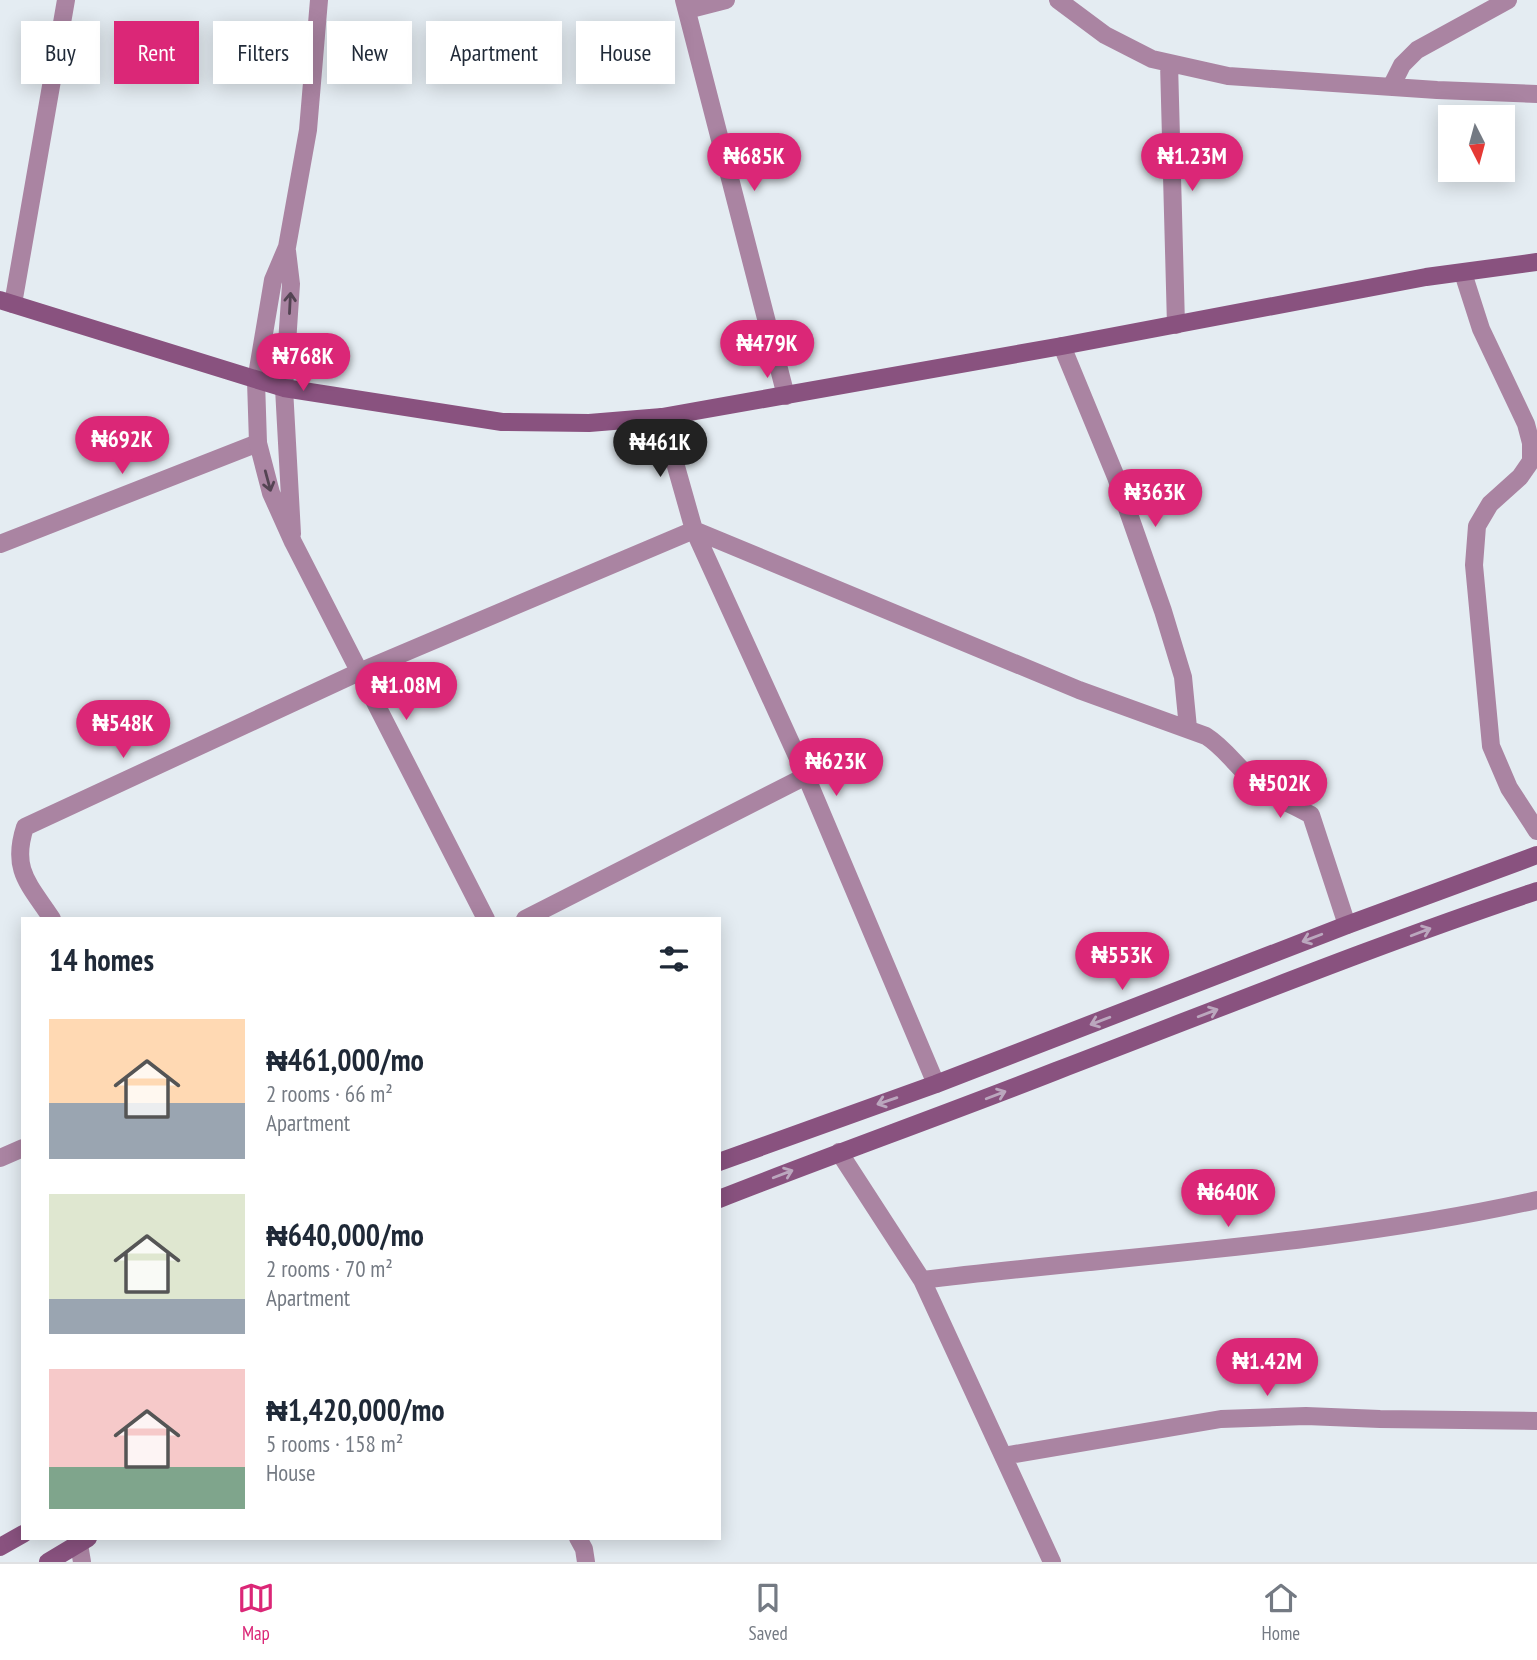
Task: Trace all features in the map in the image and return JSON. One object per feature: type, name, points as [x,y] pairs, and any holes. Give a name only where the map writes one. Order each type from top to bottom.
[{"type":"main road","points":[[6,302],[284,388],[502,422],[589,423],[662,417],[786,396],[1426,277],[1537,262]]},
{"type":"main road","points":[[721,1161],[936,1084],[1347,925],[1537,855]]},
{"type":"main road","points":[[721,1198],[1440,924],[1537,891]]},
{"type":"main road","points":[[0,1548],[21,1535]]},
{"type":"main road","points":[[48,1562],[83,1541]]},
{"type":"street","points":[[6,302],[66,0]]},
{"type":"street","points":[[319,0],[308,130],[287,247],[273,280],[256,381],[258,443],[271,493],[293,542],[485,917]]},
{"type":"street","points":[[726,0],[685,5],[786,396]]},
{"type":"street","points":[[1058,0],[1105,36],[1152,59],[1228,76],[1537,94]]},
{"type":"street","points":[[1391,87],[1402,65],[1417,50],[1508,0]]},
{"type":"street","points":[[1169,63],[1176,325]]},
{"type":"street","points":[[287,247],[291,284],[284,388],[293,542]]},
{"type":"street","points":[[1462,273],[1481,329],[1526,424],[1531,443],[1531,461],[1520,477],[1490,503],[1478,526],[1474,565],[1491,746],[1509,788],[1537,831]]},
{"type":"street","points":[[1062,346],[1116,477],[1163,611],[1184,677],[1188,728]]},
{"type":"street","points":[[662,417],[694,530],[806,776],[936,1084]]},
{"type":"street","points":[[0,544],[258,443]]},
{"type":"street","points":[[51,917],[22,873],[19,847],[26,827],[359,672],[694,530],[1079,690],[1188,728],[1222,746],[1251,779],[1270,794],[1311,815],[1347,925]]},
{"type":"street","points":[[529,917],[806,776]]},
{"type":"street","points":[[0,1158],[21,1149]]},
{"type":"street","points":[[839,1152],[922,1280],[1052,1562]]},
{"type":"street","points":[[922,1280],[1041,1265],[1223,1250],[1405,1225],[1537,1200]]},
{"type":"street","points":[[1003,1456],[1221,1419],[1306,1416],[1537,1421]]},
{"type":"street","points":[[579,1540],[586,1562]]},
{"type":"street","points":[[82,1562],[83,1541]]}]
